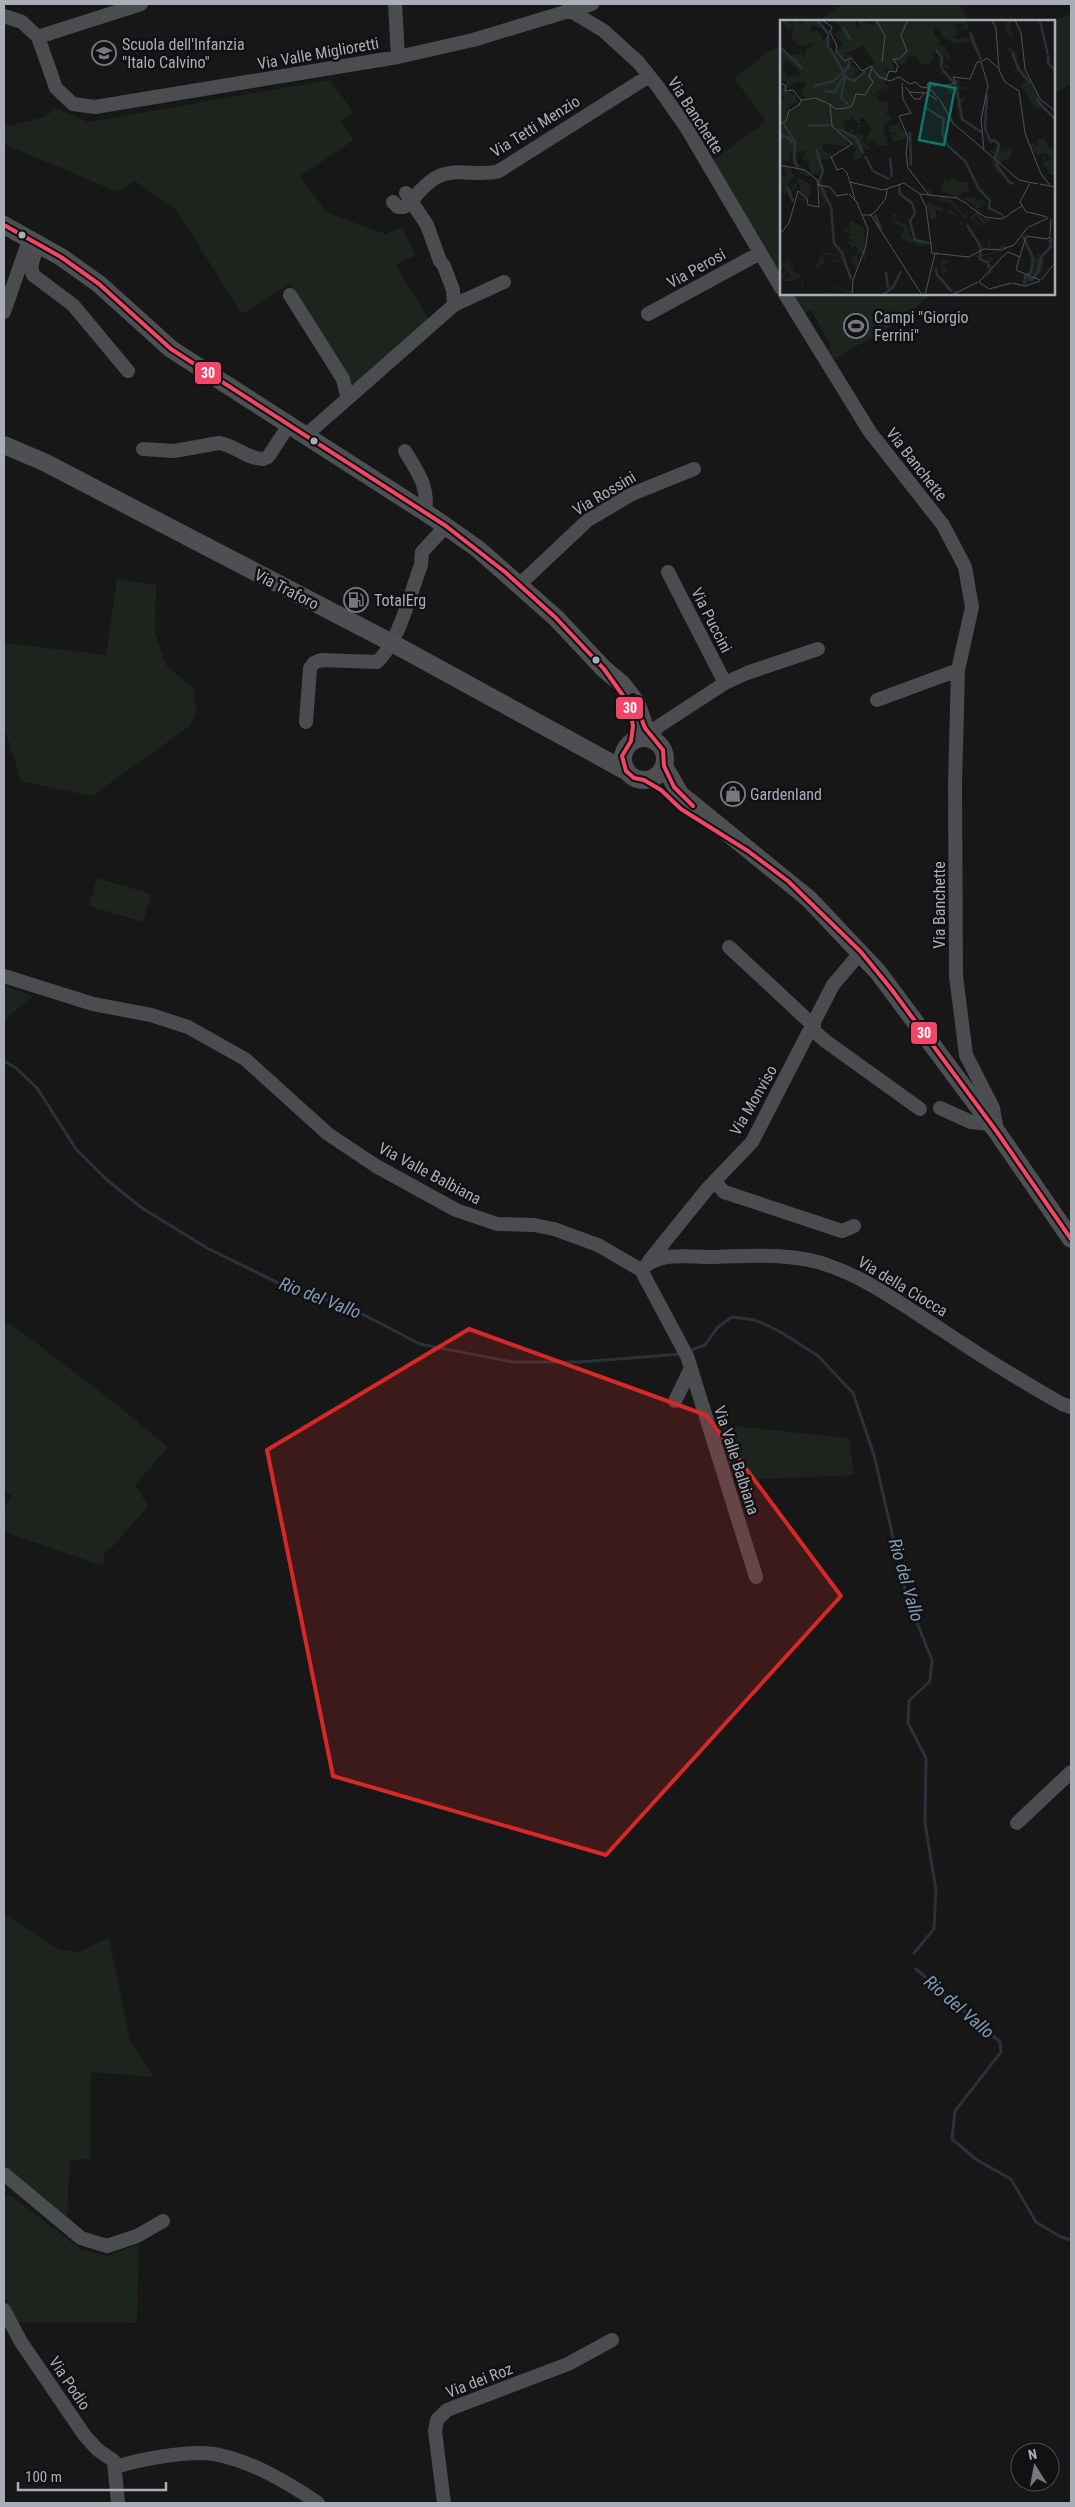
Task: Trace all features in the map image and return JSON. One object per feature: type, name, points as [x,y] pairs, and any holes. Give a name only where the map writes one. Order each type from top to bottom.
[{"type":"main road","points":[[4,225],[99,284],[171,349],[446,526],[520,584],[556,618],[604,669],[634,697],[645,728],[664,755],[664,766],[680,794],[808,899],[861,952],[892,990],[994,1128],[1071,1239]]},
{"type":"main road","name":"Via Traforo","points":[[4,445],[44,462],[392,643],[626,771]]},
{"type":"main road","points":[[604,669],[629,704],[633,726],[629,743],[622,756],[626,771],[634,778],[644,780],[661,790],[681,809],[702,824],[748,850]]},
{"type":"main road","name":"Via Traforo","points":[[568,738],[603,747],[629,743]]},
{"type":"main road","points":[[629,743],[639,738],[656,743]]},
{"type":"main road","points":[[644,780],[655,777],[664,766]]},
{"type":"street","points":[[4,16],[22,22],[38,37],[141,4]]},
{"type":"street","points":[[395,4],[398,57]]},
{"type":"street","name":"Via Valle Miglioretti","points":[[38,37],[56,88],[73,104],[95,107],[398,57],[473,40],[570,7],[592,4]]},
{"type":"street","name":"Via Banchette","points":[[570,7],[604,31],[649,76],[686,127],[780,286]]},
{"type":"street","name":"Via Tetti Menzio","points":[[408,197],[438,176],[451,173],[487,175],[499,171],[649,76]]},
{"type":"street","points":[[393,202],[398,207],[404,207],[408,197]]},
{"type":"street","points":[[408,197],[427,225],[440,261],[444,266],[452,290],[454,305]]},
{"type":"street","points":[[4,312],[34,242]]},
{"type":"street","points":[[34,242],[31,270],[33,275],[73,305],[128,371]]},
{"type":"street","name":"Via Perosi","points":[[648,314],[760,253]]},
{"type":"street","points":[[304,436],[347,396],[454,305],[504,282]]},
{"type":"street","points":[[290,295],[343,378],[347,396]]},
{"type":"street","name":"Via Banchette","points":[[786,295],[870,432],[943,525],[965,568],[972,607],[958,670],[955,784],[956,976],[966,1055],[993,1108],[994,1128]]},
{"type":"street","points":[[143,449],[174,451],[220,443],[227,444],[251,456],[263,459],[268,457],[288,425]]},
{"type":"street","points":[[406,451],[424,485],[427,497],[425,512]]},
{"type":"street","name":"Via Rossini","points":[[520,584],[588,520],[632,494],[694,469]]},
{"type":"street","points":[[306,722],[310,668],[314,663],[321,660],[377,662],[392,643],[421,565],[422,552],[446,526]]},
{"type":"street","name":"Via Puccini","points":[[668,572],[725,683]]},
{"type":"street","points":[[656,743],[654,731],[725,683],[747,673],[818,649]]},
{"type":"street","points":[[877,700],[958,670]]},
{"type":"street","points":[[729,947],[813,1027],[920,1109]]},
{"type":"street","name":"Via Monviso","points":[[645,1266],[715,1182],[752,1142],[833,986],[861,952]]},
{"type":"street","name":"Via Valle Balbiana","points":[[4,976],[93,1004],[151,1015],[188,1027],[245,1059],[328,1134],[376,1166],[456,1210],[497,1224],[534,1226],[554,1230],[645,1266],[691,1368],[706,1424],[756,1577]]},
{"type":"street","points":[[940,1108],[971,1122],[994,1128]]},
{"type":"street","points":[[715,1182],[724,1192],[842,1231],[854,1226]]},
{"type":"street","name":"Via della Ciocca","points":[[645,1266],[674,1256],[752,1256],[798,1259],[829,1265],[866,1282],[1007,1372],[1062,1404],[1071,1407]]},
{"type":"street","points":[[675,1401],[691,1368]]},
{"type":"street","points":[[1017,1823],[1071,1772]]},
{"type":"street","points":[[4,2174],[81,2238],[106,2246],[137,2236],[163,2221]]},
{"type":"street","name":"Via Podio","points":[[4,2310],[21,2342],[84,2436],[98,2450],[110,2456],[116,2467]]},
{"type":"street","name":"Via dei Roz","points":[[444,2503],[435,2431],[437,2420],[447,2410],[568,2364],[612,2340]]},
{"type":"street","points":[[118,2503],[116,2467],[144,2459],[215,2454],[256,2466],[318,2503]]},
{"type":"highlighted area","points":[[469,1329],[706,1415],[841,1596],[606,1855],[333,1776],[267,1450]]},
{"type":"shaded area","points":[[843,4],[958,4],[968,20],[819,20]]},
{"type":"shaded area","points":[[1071,13],[1071,84],[1055,93],[1055,21]]},
{"type":"shaded area","points":[[780,46],[780,272],[713,161],[766,121],[734,78],[768,52]]},
{"type":"shaded area","points":[[330,80],[353,112],[341,120],[354,140],[300,176],[327,213],[385,234],[402,227],[415,255],[396,265],[429,320],[353,385],[290,284],[242,314],[177,211],[135,181],[118,192],[4,144],[4,127],[45,117],[55,108],[88,122]]},
{"type":"shaded area","name":"Campi \"Giorgio Ferrini\"","points":[[794,295],[930,295],[907,317],[834,359],[828,349],[831,346],[811,310],[804,313]]},
{"type":"shaded area","points":[[117,579],[156,585],[155,634],[167,667],[194,688],[196,714],[190,726],[92,796],[21,781],[4,726],[4,643],[106,655]]},
{"type":"shaded area","points":[[97,878],[151,894],[143,922],[89,906]]},
{"type":"shaded area","points":[[4,986],[33,996],[4,1020]]},
{"type":"shaded area","points":[[4,1324],[11,1324],[107,1397],[168,1447],[135,1485],[148,1506],[113,1546],[105,1552],[103,1566],[4,1532],[4,1508],[12,1496],[4,1490]]},
{"type":"shaded area","points":[[715,1424],[849,1438],[854,1475],[732,1480]]},
{"type":"shaded area","points":[[4,1914],[60,1950],[78,1952],[109,1938],[130,2041],[154,2077],[91,2072],[91,2159],[70,2160],[67,2217],[4,2166]]},
{"type":"shaded area","points":[[10,2195],[82,2250],[107,2256],[139,2244],[137,2323],[18,2322],[4,2297],[4,2199]]},
{"type":"waterway","name":"Rio del Vallo","points":[[4,1061],[16,1068],[37,1088],[76,1149],[107,1180],[142,1208],[207,1248],[309,1298],[337,1301],[420,1344],[513,1362],[580,1362],[681,1354]]},
{"type":"waterway","name":"Rio del Vallo","points":[[689,1351],[705,1345],[718,1327],[732,1317],[755,1320],[779,1331],[817,1355],[853,1393],[874,1455],[907,1598],[932,1660],[930,1681],[909,1701],[908,1723],[926,1758],[925,1823],[936,1890],[934,1929],[914,1953]]},
{"type":"waterway","name":"Rio del Vallo","points":[[916,1969],[1000,2042],[1001,2052],[955,2111],[952,2139],[977,2160],[1011,2179],[1036,2222],[1061,2237],[1071,2240]]},
{"type":"transit line","name":"30","points":[[4,225],[61,257],[99,284],[171,349],[446,526],[505,572],[556,618],[604,669],[629,704],[633,726],[631,741],[622,756],[626,771],[634,778],[644,780],[661,790],[681,809],[748,851],[788,881],[861,952],[892,990],[997,1132],[1071,1239]]},
{"type":"transit line","name":"30","points":[[633,697],[645,728],[663,750],[664,766],[674,787],[693,806]]},
{"type":"place","name":"Scuola dell'Infanzia \"Italo Calvino\"","points":[[104,53]]},
{"type":"place","name":"Campi \"Giorgio Ferrini\"","points":[[856,326]]},
{"type":"place","name":"TotalErg","points":[[356,600]]},
{"type":"place","name":"Gardenland","points":[[733,794]]}]
